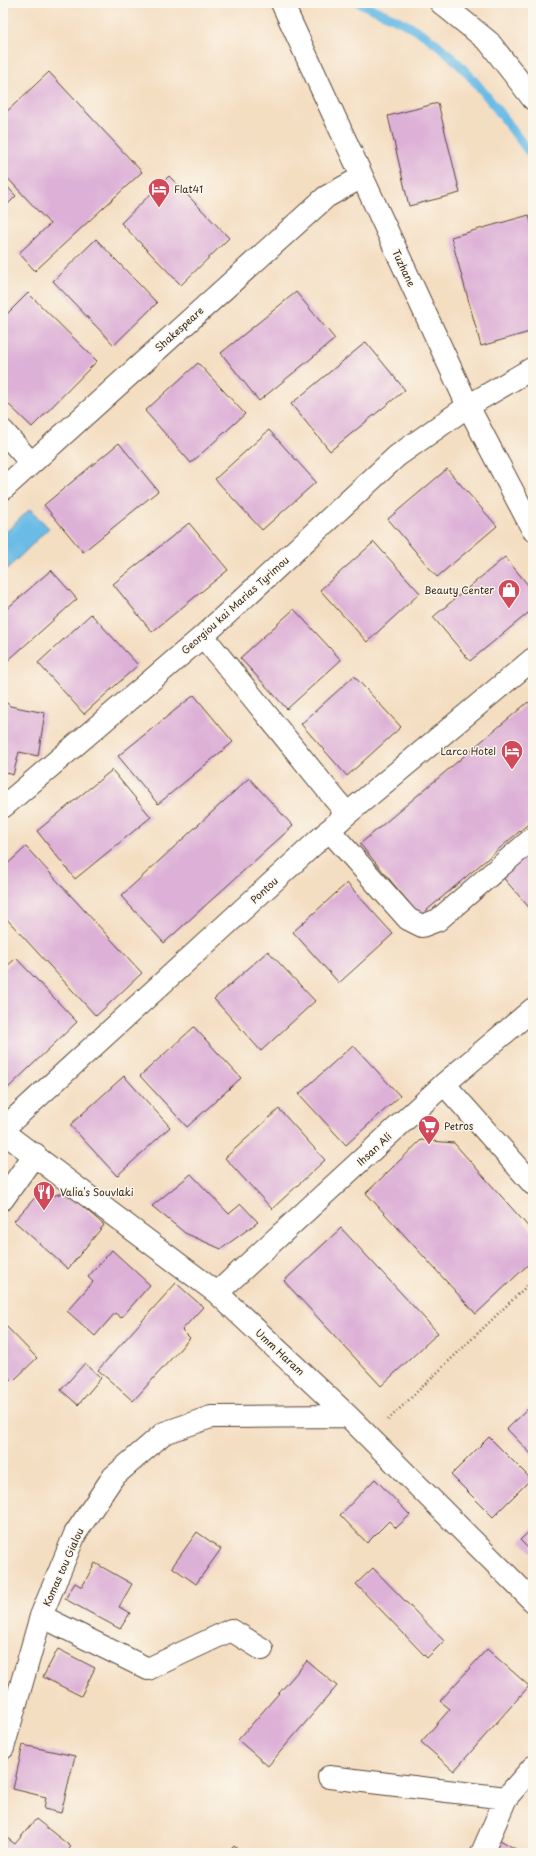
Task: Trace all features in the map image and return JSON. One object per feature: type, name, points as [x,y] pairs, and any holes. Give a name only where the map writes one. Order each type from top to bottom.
[{"type":"street","name":"Tuzhane","points":[[282,3],[468,406],[533,530]]},
{"type":"street","points":[[440,3],[489,42],[533,99]]},
{"type":"street","name":"Shakespeare","points":[[3,489],[326,196],[362,177]]},
{"type":"street","name":"Georgiou kai Marias Tyrimou","points":[[3,807],[203,636],[396,456],[468,406],[533,368]]},
{"type":"street","points":[[3,431],[31,463]]},
{"type":"street","points":[[203,636],[347,814]]},
{"type":"street","name":"Pontou","points":[[3,1130],[347,814],[533,659]]},
{"type":"street","points":[[329,830],[408,919],[422,926],[438,920],[533,838]]},
{"type":"street","name":"Ihsan Ali","points":[[217,1293],[444,1084],[533,1009]]},
{"type":"street","points":[[444,1084],[533,1184]]},
{"type":"street","name":"Umm Haram","points":[[3,1130],[217,1293],[348,1416],[533,1601]]},
{"type":"street","points":[[3,1199],[35,1154]]},
{"type":"street","name":"Komas tou Gialou","points":[[3,1748],[41,1616],[75,1534],[113,1477],[164,1433],[211,1417],[348,1416]]},
{"type":"street","points":[[41,1616],[148,1669],[231,1630],[262,1649]]},
{"type":"street","points":[[482,1853],[506,1798],[533,1767]]},
{"type":"street","points":[[329,1777],[506,1798]]},
{"type":"path","points":[[369,1438],[533,1280]]},
{"type":"water","points":[[30,509],[49,528],[4,572],[3,535]]},
{"type":"building","points":[[49,72],[142,172],[35,271],[19,253],[50,224],[3,173],[3,115]]},
{"type":"building","points":[[438,103],[460,193],[409,206],[388,116]]},
{"type":"building","points":[[169,176],[229,238],[181,285],[121,223]]},
{"type":"building","points":[[3,182],[16,196],[3,209]]},
{"type":"building","points":[[529,215],[533,230],[533,331],[481,346],[451,237]]},
{"type":"building","points":[[96,239],[157,303],[114,345],[53,281]]},
{"type":"building","points":[[296,292],[335,339],[259,401],[221,353]]},
{"type":"building","points":[[28,293],[97,361],[32,427],[3,399],[3,318]]},
{"type":"building","points":[[366,342],[405,390],[330,451],[291,404]]},
{"type":"building","points":[[198,363],[245,414],[191,463],[145,411]]},
{"type":"building","points":[[269,430],[316,482],[262,530],[215,479]]},
{"type":"building","points":[[119,443],[158,491],[83,552],[44,505]]},
{"type":"building","points":[[447,469],[497,526],[437,577],[388,519]]},
{"type":"building","points":[[189,523],[228,570],[152,632],[113,584]]},
{"type":"building","points":[[374,542],[420,593],[367,642],[320,590]]},
{"type":"building","points":[[505,557],[533,591],[533,609],[470,661],[433,617]]},
{"type":"building","points":[[51,570],[77,599],[3,665],[3,612]]},
{"type":"building","points":[[294,609],[341,660],[287,709],[240,658]]},
{"type":"building","points":[[91,614],[138,665],[84,714],[38,663]]},
{"type":"building","points":[[354,676],[401,727],[347,776],[301,724]]},
{"type":"building","points":[[194,695],[233,742],[158,804],[118,756]]},
{"type":"building","points":[[3,699],[10,706],[45,713],[38,756],[19,752],[13,775],[3,771]]},
{"type":"building","points":[[528,702],[533,707],[533,820],[420,916],[360,844]]},
{"type":"building","points":[[112,770],[151,817],[75,879],[37,831]]},
{"type":"building","points":[[249,778],[293,826],[164,943],[121,896]]},
{"type":"building","points":[[533,846],[533,912],[500,874]]},
{"type":"building","points":[[26,847],[142,973],[96,1016],[3,915],[3,868]]},
{"type":"building","points":[[347,883],[393,934],[339,983],[293,932]]},
{"type":"building","points":[[268,951],[315,1001],[261,1051],[214,999]]},
{"type":"building","points":[[16,958],[77,1022],[6,1090],[3,1087],[3,970]]},
{"type":"building","points":[[194,1027],[241,1078],[187,1127],[140,1076]]},
{"type":"building","points":[[353,1045],[400,1096],[346,1145],[299,1094]]},
{"type":"building","points":[[124,1076],[170,1127],[117,1176],[70,1125]]},
{"type":"building","points":[[279,1109],[325,1160],[272,1209],[225,1158]]},
{"type":"building","points":[[421,1140],[454,1143],[533,1232],[533,1260],[476,1314],[366,1193]]},
{"type":"building","points":[[191,1174],[229,1214],[241,1204],[258,1222],[221,1249],[185,1233],[152,1206]]},
{"type":"building","points":[[41,1191],[49,1197],[66,1192],[104,1225],[68,1269],[14,1221]]},
{"type":"building","points":[[341,1228],[438,1333],[381,1386],[284,1281]]},
{"type":"building","points":[[112,1250],[150,1285],[121,1318],[115,1313],[95,1336],[67,1311],[93,1282],[88,1277]]},
{"type":"building","points":[[176,1283],[203,1307],[182,1330],[190,1338],[133,1401],[98,1370]]},
{"type":"building","points":[[3,1323],[37,1358],[13,1381],[3,1371]]},
{"type":"building","points":[[85,1363],[101,1378],[78,1405],[61,1390]]},
{"type":"building","points":[[529,1408],[533,1412],[533,1456],[507,1429]]},
{"type":"building","points":[[489,1437],[531,1479],[493,1517],[451,1475]]},
{"type":"building","points":[[375,1479],[410,1515],[396,1528],[389,1521],[367,1543],[340,1515]]},
{"type":"building","points":[[533,1528],[533,1553],[520,1540]]},
{"type":"building","points":[[197,1532],[221,1549],[196,1584],[172,1567]]},
{"type":"building","points":[[95,1563],[132,1584],[119,1607],[130,1613],[120,1629],[65,1599],[75,1583],[82,1587]]},
{"type":"building","points":[[373,1568],[444,1641],[427,1658],[356,1584]]},
{"type":"building","points":[[58,1649],[95,1668],[81,1696],[43,1677]]},
{"type":"building","points":[[487,1649],[529,1686],[454,1771],[421,1742],[450,1709],[440,1701]]},
{"type":"building","points":[[307,1661],[337,1686],[268,1766],[238,1740]]},
{"type":"building","points":[[23,1745],[75,1756],[61,1813],[44,1809],[46,1797],[13,1789]]},
{"type":"building","points":[[36,1819],[71,1847],[65,1853],[3,1853],[3,1835],[15,1844]]},
{"type":"building","points":[[500,1840],[519,1851],[518,1853],[492,1853]]},
{"type":"building","points":[[234,1846],[243,1853],[228,1853]]},
{"type":"waterway","points":[[359,3],[400,21],[420,32],[452,57],[477,84],[533,157]]},
{"type":"place","name":"Flat41","points":[[159,208]]},
{"type":"place","name":"Beauty Center","points":[[509,610]]},
{"type":"place","name":"Larco Hotel","points":[[512,770]]},
{"type":"place","name":"Petros","points":[[429,1146]]},
{"type":"place","name":"Valia's Souvlaki","points":[[44,1212]]}]
